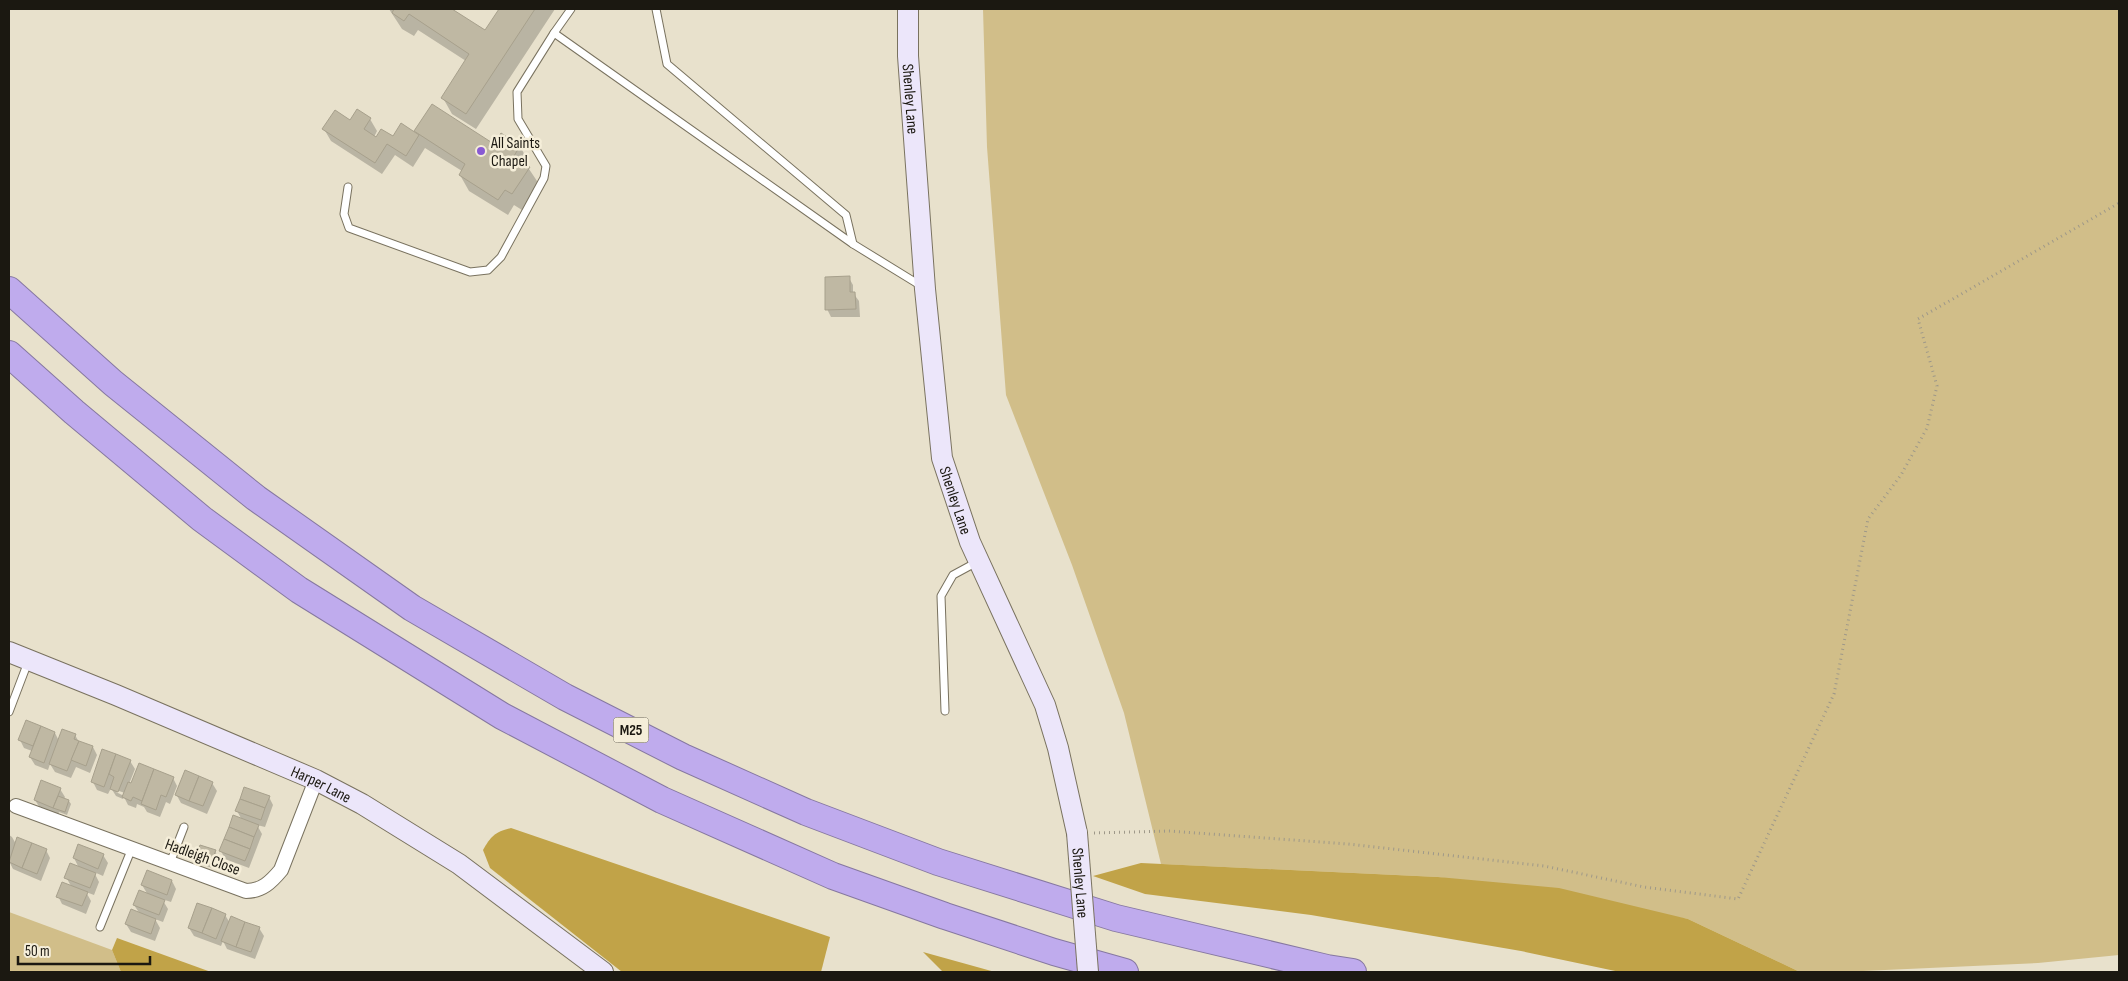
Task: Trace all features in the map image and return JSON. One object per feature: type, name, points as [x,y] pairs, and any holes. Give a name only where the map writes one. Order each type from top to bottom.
[{"type":"highway","name":"M25","points":[[9,290],[113,383],[256,498],[412,608],[565,697],[683,757],[806,812],[938,862],[1116,918],[1327,968],[1353,972]]},
{"type":"highway","points":[[9,354],[74,412],[202,518],[284,579],[502,716],[662,800],[833,876],[1054,952],[1125,972]]},
{"type":"main road","name":"Shenley Lane","points":[[908,9],[908,56],[925,288],[942,458],[970,542],[1044,705],[1058,748],[1077,833],[1088,972]]},
{"type":"main road","name":"Harper Lane","points":[[9,652],[316,780],[403,828],[453,860],[531,916],[603,972]]},
{"type":"street","name":"Hadleigh Close","points":[[16,806],[246,891],[255,891],[272,881],[281,870],[286,852],[316,780]]},
{"type":"lane","points":[[348,187],[344,214],[349,228],[470,272],[488,270],[501,257],[544,178],[546,166],[518,119],[517,92],[571,9]]},
{"type":"lane","points":[[656,9],[667,64],[846,215],[853,244]]},
{"type":"lane","points":[[554,33],[853,244],[925,288]]},
{"type":"lane","points":[[945,711],[941,596],[953,575],[979,561]]},
{"type":"lane","points":[[9,712],[29,660]]},
{"type":"lane","points":[[170,863],[184,827]]},
{"type":"lane","points":[[100,927],[132,848]]},
{"type":"path","points":[[1077,833],[1169,831],[1348,844],[1544,866],[1644,887],[1738,900],[1834,694],[1868,519],[1900,475],[1927,428],[1937,386],[1918,320],[2119,203]]},
{"type":"shaded area","points":[[983,9],[2119,9],[2119,955],[2038,963],[1841,972],[1800,972],[1688,919],[1438,877],[1161,864],[1124,713],[1072,565],[1006,395],[987,147]]},
{"type":"shaded area","points":[[511,828],[830,937],[821,972],[622,972],[490,868],[483,850],[494,835]]},
{"type":"shaded area","points":[[1141,863],[1438,877],[1559,888],[1688,919],[1800,972],[1620,972],[1521,951],[1311,915],[1145,894],[1093,876]]},
{"type":"shaded area","points":[[9,912],[112,950],[121,972],[9,972]]},
{"type":"shaded area","points":[[117,938],[211,972],[121,972],[112,950]]},
{"type":"shaded area","points":[[923,952],[995,972],[943,972]]},
{"type":"building","points":[[394,9],[452,9],[485,30],[499,9],[535,9],[466,114],[441,98],[469,54],[409,14],[404,21],[392,13]]},
{"type":"building","name":"All Saints Chapel","points":[[432,104],[494,144],[501,133],[520,146],[514,156],[530,167],[512,194],[505,190],[498,200],[459,175],[465,164],[414,131]]},
{"type":"building","points":[[357,109],[371,118],[364,129],[376,137],[381,129],[393,136],[401,123],[419,135],[406,156],[387,144],[375,163],[322,129],[335,110],[350,120]]},
{"type":"building","points":[[850,276],[850,292],[855,292],[856,309],[825,310],[825,277]]},
{"type":"building","points":[[26,720],[41,726],[33,746],[18,740]]},
{"type":"building","points":[[41,726],[55,732],[44,763],[29,757]]},
{"type":"building","points":[[62,729],[76,734],[74,739],[79,741],[67,771],[49,764]]},
{"type":"building","points":[[79,741],[93,746],[86,766],[71,760]]},
{"type":"building","points":[[102,749],[116,754],[104,787],[91,782]]},
{"type":"building","points":[[116,754],[131,760],[118,792],[110,789],[114,777],[109,774]]},
{"type":"building","points":[[139,763],[154,769],[142,801],[133,797],[131,801],[122,797],[128,782],[131,783]]},
{"type":"building","points":[[154,769],[174,777],[166,797],[161,795],[156,810],[141,804]]},
{"type":"building","points":[[185,770],[199,776],[189,801],[175,795]]},
{"type":"building","points":[[199,776],[213,782],[203,806],[189,801]]},
{"type":"building","points":[[41,780],[61,788],[53,808],[34,800]]},
{"type":"building","points":[[244,787],[270,796],[265,808],[240,799]]},
{"type":"building","points":[[58,796],[69,800],[65,812],[53,808]]},
{"type":"building","points":[[240,799],[265,808],[261,820],[235,811]]},
{"type":"building","points":[[233,815],[259,825],[254,837],[229,827]]},
{"type":"building","points":[[229,827],[254,837],[250,849],[224,839]]},
{"type":"building","points":[[17,837],[32,843],[22,868],[9,862]]},
{"type":"building","points":[[224,839],[250,849],[245,861],[219,851]]},
{"type":"building","points":[[32,843],[47,849],[37,874],[22,868]]},
{"type":"building","points":[[78,844],[104,854],[98,869],[73,858]]},
{"type":"building","points":[[200,845],[216,850],[210,865],[195,859]]},
{"type":"building","points":[[70,863],[96,873],[90,888],[64,878]]},
{"type":"building","points":[[147,870],[172,880],[167,895],[141,885]]},
{"type":"building","points":[[62,882],[88,892],[82,906],[56,897]]},
{"type":"building","points":[[139,890],[165,900],[159,915],[133,905]]},
{"type":"building","points":[[197,903],[212,908],[202,933],[188,928]]},
{"type":"building","points":[[212,908],[226,914],[216,939],[202,933]]},
{"type":"building","points":[[131,909],[156,919],[151,934],[125,924]]},
{"type":"building","points":[[231,916],[245,922],[236,947],[221,941]]},
{"type":"building","points":[[245,922],[260,927],[251,952],[236,947]]},
{"type":"place","name":"All Saints Chapel","points":[[481,151]]}]
